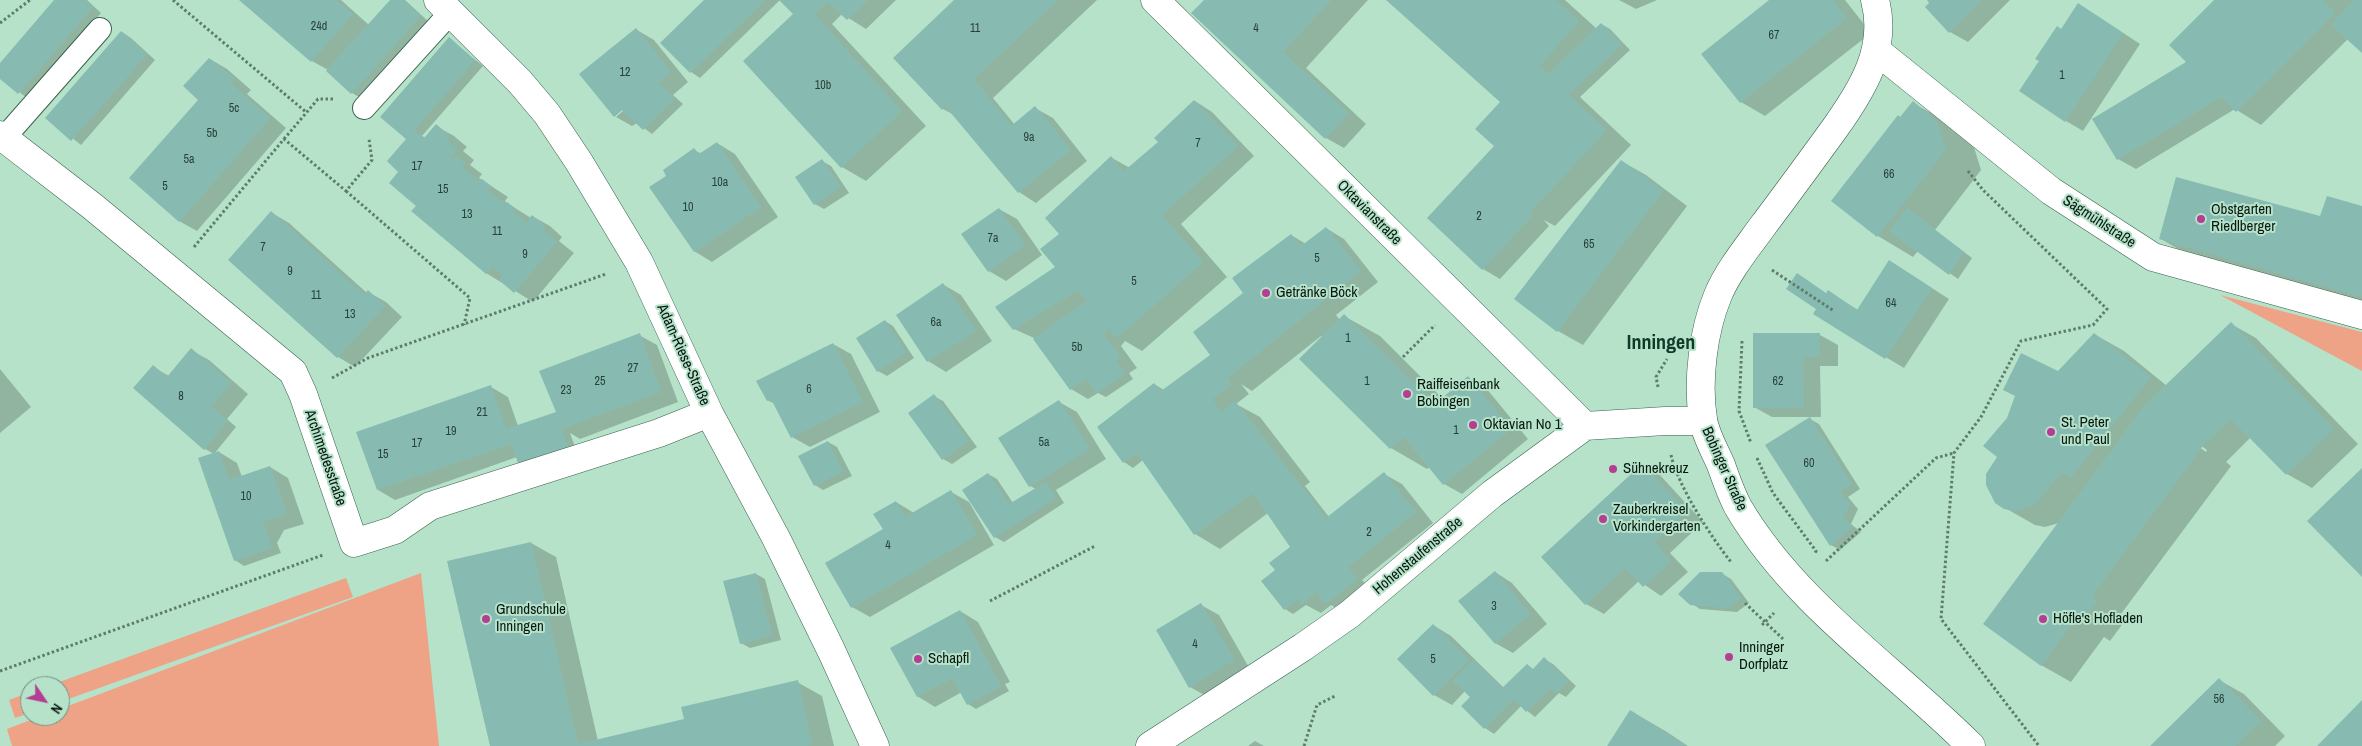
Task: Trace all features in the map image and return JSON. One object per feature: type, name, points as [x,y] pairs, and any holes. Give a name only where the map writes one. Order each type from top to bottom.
[{"type":"street","name":"Oktavianstraße","points":[[1155,0],[1585,426]]},
{"type":"street","name":"Bobinger Straße","points":[[1875,0],[1879,30],[1877,51],[1865,83],[1849,109],[1744,252],[1718,293],[1707,327],[1702,359],[1703,421],[1738,506],[1767,548],[1817,606],[1940,715],[1971,746]]},
{"type":"street","name":"Adam-Riese-Straße","points":[[444,6],[520,82],[547,114],[579,162],[639,262],[709,413],[776,538],[831,650],[875,746]]},
{"type":"street","name":"Sägmühlstraße","points":[[1877,51],[2051,191],[2153,257],[2362,315]]},
{"type":"street","name":"Archimedesstraße","points":[[2,136],[173,272],[293,372],[304,394],[354,543]]},
{"type":"street","points":[[354,543],[395,530],[430,506],[659,433],[709,413]]},
{"type":"street","points":[[1585,426],[1665,420],[1703,421]]},
{"type":"street","name":"Hohenstaufenstraße","points":[[1150,746],[1303,647],[1350,614],[1492,494],[1585,426]]},
{"type":"lane","points":[[364,108],[444,6]]},
{"type":"lane","points":[[2,136],[100,29]]},
{"type":"path","points":[[0,23],[30,0]]},
{"type":"path","points":[[173,0],[306,112],[173,272]]},
{"type":"path","points":[[346,191],[372,160],[364,108]]},
{"type":"path","points":[[284,139],[470,298],[463,326]]},
{"type":"path","points":[[1964,164],[1983,190],[2107,309],[2093,325],[2020,341],[1982,416],[1954,453],[1942,620],[2039,746]]},
{"type":"path","points":[[304,394],[368,358],[463,326],[639,262]]},
{"type":"path","points":[[1789,281],[1834,310]]},
{"type":"path","points":[[1403,357],[1458,301]]},
{"type":"path","points":[[1742,340],[1739,411],[1752,446]]},
{"type":"path","points":[[1826,561],[1936,458],[1954,453]]},
{"type":"path","points":[[1755,454],[1773,493],[1816,552],[1791,577]]},
{"type":"path","points":[[0,671],[354,543]]},
{"type":"path","points":[[990,600],[1095,546]]},
{"type":"path","points":[[1745,603],[1764,624],[1783,639]]},
{"type":"path","points":[[1764,624],[1774,613]]},
{"type":"path","points":[[1304,746],[1317,705],[1335,696]]},
{"type":"shaded area","points":[[2220,295],[2362,332],[2362,371]]},
{"type":"shaded area","points":[[421,573],[439,746],[12,746],[7,729],[20,724],[20,726],[70,726],[70,705]]},
{"type":"shaded area","points":[[346,578],[353,597],[70,698],[70,678]]},
{"type":"shaded area","points":[[20,696],[20,716],[15,718],[9,700]]},
{"type":"building","points":[[54,0],[85,0],[93,7],[18,94],[0,79],[0,63]]},
{"type":"building","points":[[239,0],[336,0],[353,14],[311,62]]},
{"type":"building","points":[[390,0],[403,0],[421,16],[351,94],[326,71]]},
{"type":"building","points":[[704,0],[765,0],[690,73],[660,43]]},
{"type":"building","points":[[779,0],[868,0],[847,20],[827,2],[814,14],[902,111],[841,168],[743,61],[793,14]]},
{"type":"building","points":[[954,0],[1058,0],[974,79],[1011,126],[1035,106],[1071,150],[1018,193],[945,106],[942,110],[893,58]]},
{"type":"building","points":[[1204,0],[1331,0],[1283,52],[1349,113],[1325,139],[1191,13]]},
{"type":"building","points":[[1386,0],[1556,0],[1579,21],[1539,66],[1548,74],[1601,23],[1622,44],[1568,95],[1607,130],[1529,213],[1532,216],[1482,270],[1427,218],[1494,146],[1475,129],[1500,102]]},
{"type":"building","points":[[1769,0],[1833,0],[1847,18],[1740,103],[1701,54]]},
{"type":"building","points":[[1927,0],[1982,0],[1949,33],[1925,7],[1929,3]]},
{"type":"building","points":[[2214,0],[2323,0],[2335,13],[2236,112],[2221,97],[2117,160],[2092,119],[2186,62],[2169,45]]},
{"type":"building","points":[[2354,0],[2362,0],[2362,53],[2331,25]]},
{"type":"building","points":[[2078,3],[2123,33],[2065,122],[2019,91],[2039,61],[2035,59],[2057,26],[2061,29]]},
{"type":"building","points":[[636,28],[671,72],[658,83],[675,98],[643,130],[622,110],[614,117],[579,74]]},
{"type":"building","points":[[121,31],[147,54],[71,141],[45,118]]},
{"type":"building","points":[[449,37],[475,60],[414,130],[424,138],[436,124],[450,136],[447,140],[457,149],[450,157],[453,160],[456,156],[465,163],[462,167],[479,181],[482,179],[491,186],[488,190],[505,204],[507,202],[516,209],[513,212],[526,223],[532,215],[545,226],[542,230],[557,242],[514,293],[499,280],[503,275],[493,266],[486,274],[411,211],[416,206],[389,183],[398,172],[387,161],[406,139],[380,117]]},
{"type":"building","points":[[209,58],[235,79],[230,83],[270,118],[179,222],[129,178],[198,100],[183,86]]},
{"type":"building","points":[[1194,100],[1238,146],[1162,215],[1203,262],[1117,338],[1109,329],[1104,335],[1121,357],[1116,361],[1125,374],[1097,393],[1086,379],[1070,390],[1033,339],[1087,301],[1078,290],[1013,330],[995,307],[1055,267],[1040,249],[1059,234],[1045,218],[1111,156],[1124,171],[1158,142],[1154,138]]},
{"type":"building","points":[[1913,101],[1937,122],[1946,149],[1877,237],[1831,201],[1898,115],[1900,117]]},
{"type":"building","points":[[717,142],[761,207],[694,252],[649,187],[666,176],[663,170],[694,148],[699,154]]},
{"type":"building","points":[[822,159],[841,187],[814,205],[795,177]]},
{"type":"building","points":[[1621,160],[1663,191],[1557,332],[1514,299]]},
{"type":"building","points":[[2176,177],[2320,216],[2327,196],[2362,206],[2362,297],[2159,239]]},
{"type":"building","points":[[999,208],[1025,245],[988,272],[961,234]]},
{"type":"building","points":[[1907,208],[1964,252],[1949,275],[1889,231]]},
{"type":"building","points":[[271,211],[364,295],[368,290],[385,306],[337,358],[228,260]]},
{"type":"building","points":[[1326,227],[1361,271],[1227,378],[1232,384],[1212,399],[1221,412],[1235,401],[1326,518],[1384,472],[1416,512],[1348,567],[1357,579],[1326,604],[1317,592],[1302,604],[1298,599],[1284,610],[1261,581],[1275,570],[1269,563],[1290,547],[1253,493],[1194,535],[1137,453],[1123,463],[1097,427],[1154,383],[1161,391],[1210,355],[1193,332],[1243,293],[1232,278],[1291,234],[1301,246]]},
{"type":"building","points":[[1889,260],[1932,288],[1885,359],[1813,314],[1816,309],[1786,289],[1797,273],[1826,293],[1828,290],[1857,310]]},
{"type":"building","points":[[943,283],[976,331],[927,362],[896,315]]},
{"type":"building","points":[[1344,314],[1435,404],[1468,376],[1511,429],[1443,485],[1404,437],[1390,449],[1299,359]]},
{"type":"building","points":[[885,320],[906,352],[877,372],[856,338]]},
{"type":"building","points":[[2231,322],[2334,429],[2286,475],[2231,419],[2202,447],[2092,596],[2098,600],[2080,624],[2074,621],[2041,666],[1983,624],[2145,405]]},
{"type":"building","points":[[640,333],[661,392],[561,429],[568,447],[518,463],[511,444],[377,490],[356,432],[491,385],[506,429],[556,412],[539,371]]},
{"type":"building","points":[[1753,333],[1820,333],[1820,356],[1803,357],[1804,408],[1753,408]]},
{"type":"building","name":"St. Peter und Paul","points":[[2094,333],[2151,377],[2070,478],[2062,472],[2034,505],[2014,511],[2004,509],[1995,503],[1986,485],[1986,474],[1997,457],[1983,446],[2007,418],[2015,396],[2003,390],[2021,353],[2058,371]]},
{"type":"building","points":[[833,343],[863,402],[791,438],[771,399],[767,401],[756,381]]},
{"type":"building","points":[[191,348],[231,383],[211,406],[228,421],[204,450],[133,388],[153,365],[167,377]]},
{"type":"building","points":[[934,394],[969,441],[942,460],[908,413]]},
{"type":"building","points":[[1059,400],[1090,449],[1029,487],[998,438]]},
{"type":"building","points":[[1810,417],[1852,484],[1840,491],[1850,504],[1843,518],[1853,527],[1830,546],[1765,445]]},
{"type":"building","points":[[828,441],[843,471],[814,486],[798,456]]},
{"type":"building","points":[[219,451],[229,480],[270,466],[287,514],[266,521],[264,525],[272,548],[234,561],[198,458]]},
{"type":"building","points":[[1642,464],[1687,511],[1654,542],[1671,561],[1643,587],[1625,568],[1585,605],[1541,557]]},
{"type":"building","points":[[2362,468],[2362,577],[2307,521]]},
{"type":"building","points":[[988,473],[1009,504],[1046,482],[1056,498],[994,538],[962,490]]},
{"type":"building","points":[[951,490],[977,535],[851,608],[825,563],[883,529],[873,514],[896,501],[905,517]]},
{"type":"building","points":[[531,542],[578,744],[684,719],[681,707],[798,680],[812,743],[808,744],[809,746],[490,746],[447,561]]},
{"type":"building","points":[[1495,571],[1530,614],[1495,644],[1458,601]]},
{"type":"building","points":[[1700,572],[1722,572],[1741,598],[1728,608],[1690,605],[1678,594]]},
{"type":"building","points":[[756,573],[772,635],[740,644],[723,581]]},
{"type":"building","points":[[1201,603],[1234,660],[1189,688],[1156,630]]},
{"type":"building","points":[[960,610],[1001,686],[967,705],[952,678],[917,697],[890,648]]},
{"type":"building","points":[[1433,624],[1469,660],[1433,696],[1397,659]]},
{"type":"building","points":[[1544,657],[1568,681],[1557,693],[1551,688],[1526,712],[1514,699],[1484,729],[1461,706],[1470,697],[1453,681],[1473,660],[1502,688],[1527,664],[1533,669]]},
{"type":"building","points":[[2219,678],[2261,721],[2235,746],[2150,746]]},
{"type":"building","points":[[2362,700],[2362,746],[2317,746]]},
{"type":"building","points":[[1630,710],[1687,746],[1607,746]]},
{"type":"place","name":"Obstgarten Riedlberger","points":[[2201,219]]},
{"type":"place","name":"Getränke Böck","points":[[1266,293]]},
{"type":"place","name":"Raiffeisenbank Bobingen","points":[[1407,394]]},
{"type":"place","name":"Oktavian No 1","points":[[1473,425]]},
{"type":"place","name":"St. Peter und Paul","points":[[2051,432]]},
{"type":"place","name":"Sühnekreuz","points":[[1613,469]]},
{"type":"place","name":"Zauberkreisel Vorkindergarten","points":[[1603,519]]},
{"type":"place","name":"Grundschule Inningen","points":[[486,619]]},
{"type":"place","name":"Höfle's Hofladen","points":[[2043,619]]},
{"type":"place","name":"Inninger Dorfplatz","points":[[1729,657]]},
{"type":"place","name":"Schapfl","points":[[918,659]]},
{"type":"district","name":"Inningen","points":[[1661,344]]}]
